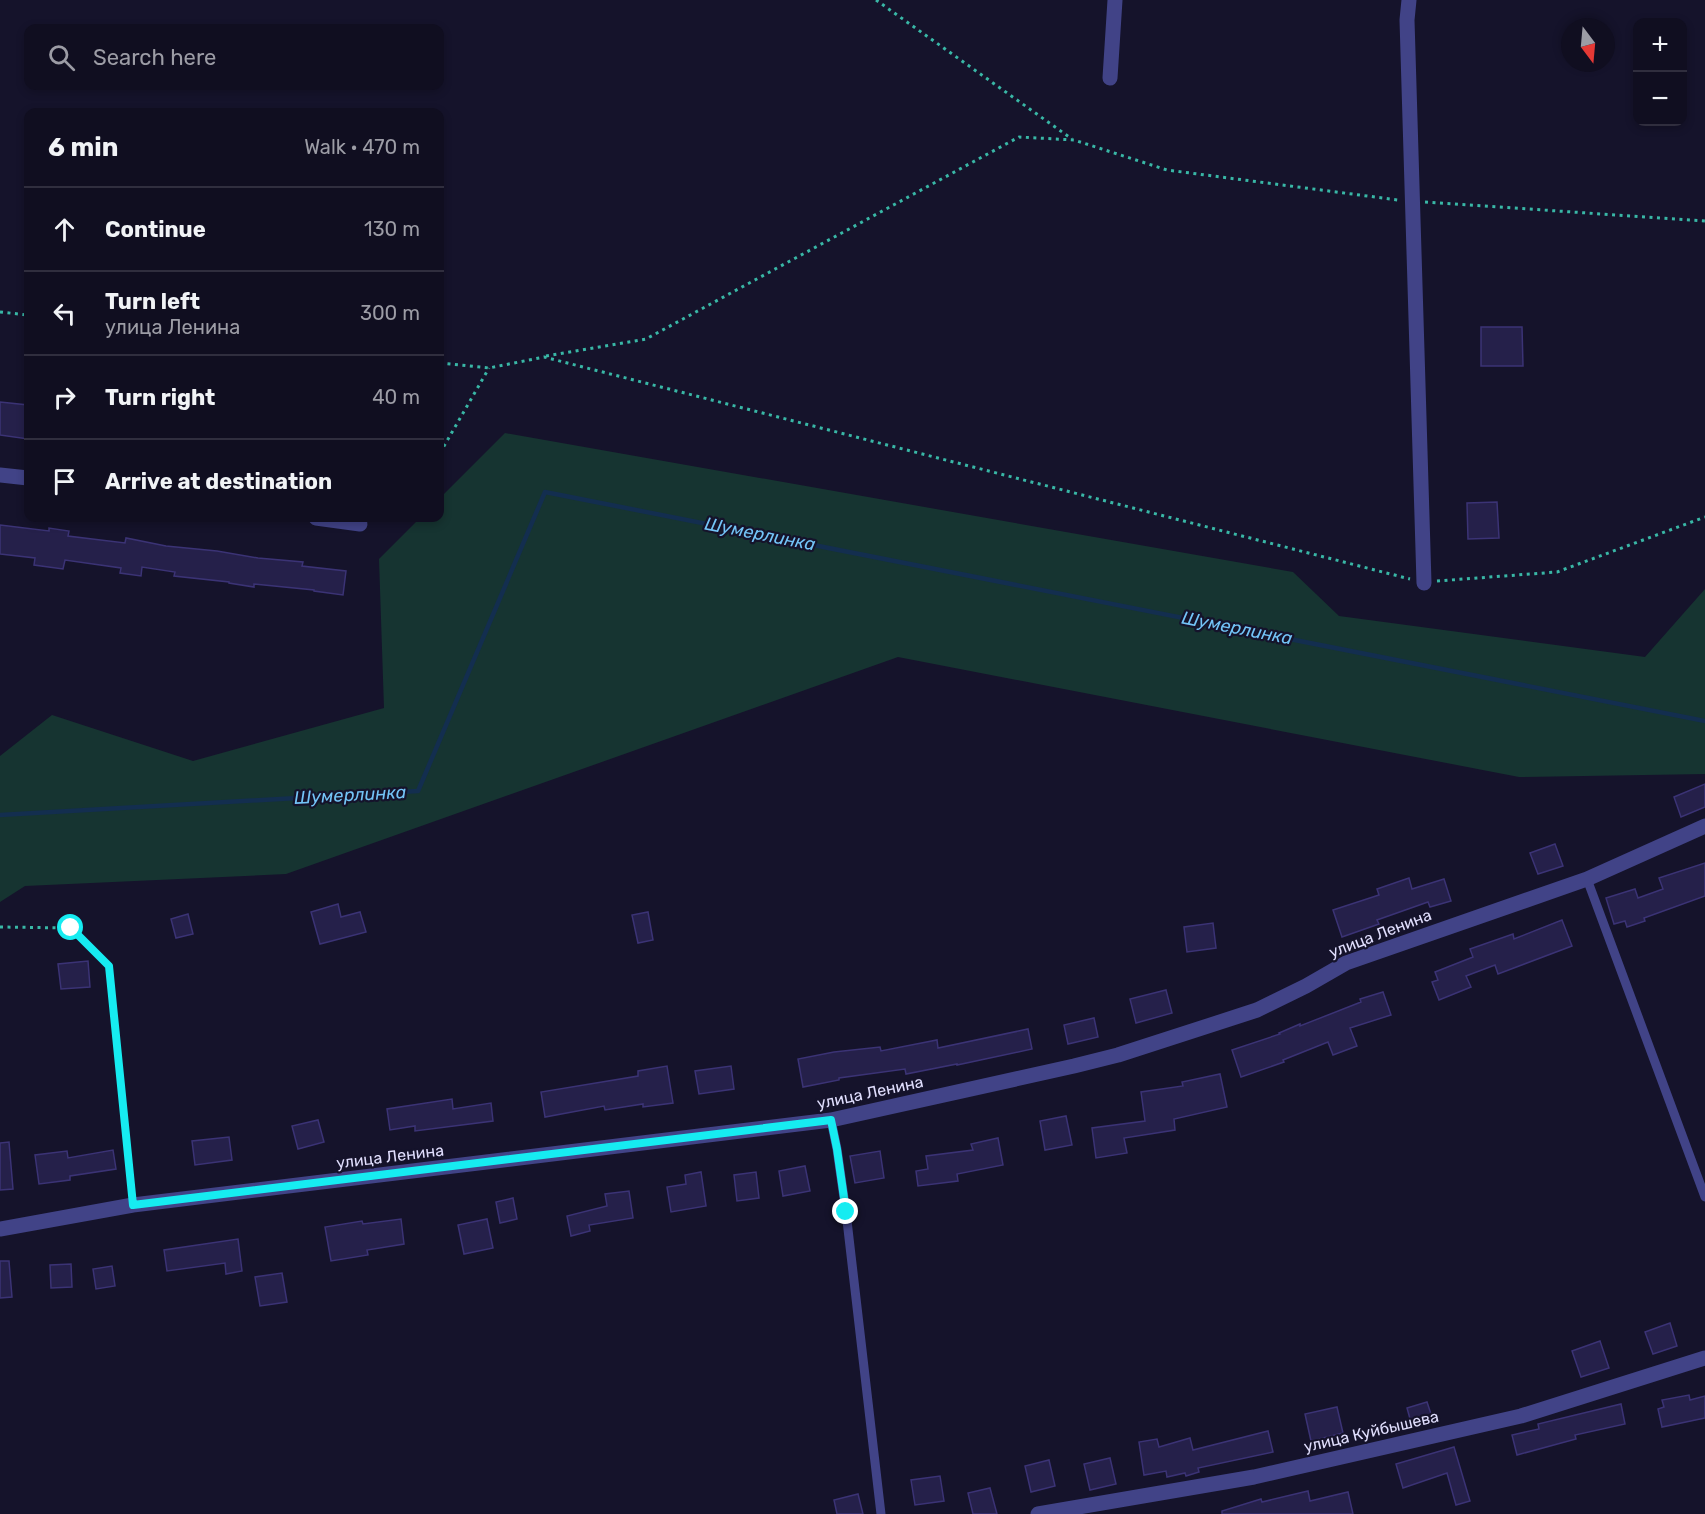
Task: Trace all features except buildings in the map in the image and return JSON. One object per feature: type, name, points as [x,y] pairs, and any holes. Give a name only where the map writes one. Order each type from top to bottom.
[{"type":"street","points":[[1110,78],[1116,0]]},
{"type":"street","points":[[1409,0],[1407,20],[1424,583]]},
{"type":"street","points":[[0,475],[24,478]]},
{"type":"street","points":[[345,522],[360,524]]},
{"type":"street","name":"улица Ленина","points":[[0,1229],[133,1205],[831,1120],[1074,1066],[1130,1051],[1257,1010],[1346,963],[1587,879],[1705,826]]},
{"type":"street","name":"улица Куйбышева","points":[[1038,1514],[1254,1477],[1521,1416],[1705,1358]]},
{"type":"lane","points":[[1587,879],[1705,1197]]},
{"type":"lane","points":[[831,1120],[846,1212],[881,1514]]},
{"type":"path","points":[[876,0],[1074,140]]},
{"type":"path","points":[[444,363],[489,368],[646,339],[1019,136],[1074,140],[1167,170],[1412,202],[1705,221]]},
{"type":"path","points":[[0,312],[24,315]]},
{"type":"path","points":[[544,357],[1424,583],[1557,572],[1705,517]]},
{"type":"path","points":[[444,446],[489,368]]},
{"type":"path","points":[[0,927],[71,928],[109,966],[133,1205]]},
{"type":"green space","points":[[505,433],[1293,572],[1339,616],[1645,657],[1705,589],[1705,774],[1519,777],[898,657],[286,874],[25,886],[0,902],[0,756],[52,715],[193,761],[384,708],[379,559],[416,522],[444,522],[444,494]]},
{"type":"waterway","name":"Шумерлинка","points":[[0,815],[418,791],[545,492],[1705,721]]},
{"type":"route","points":[[71,928],[109,966],[133,1205],[831,1120],[846,1212]]}]
